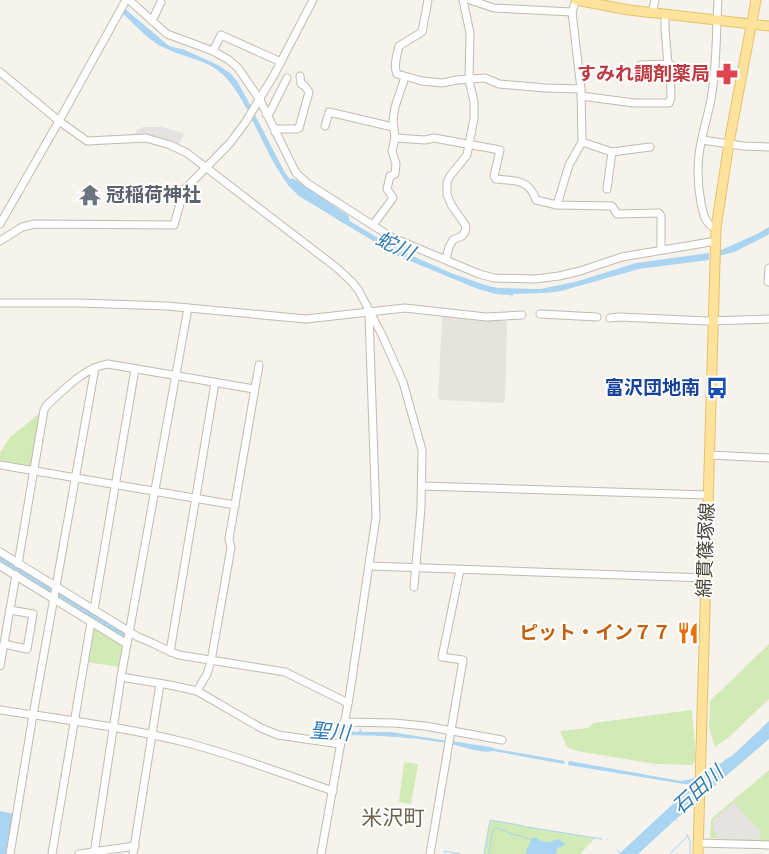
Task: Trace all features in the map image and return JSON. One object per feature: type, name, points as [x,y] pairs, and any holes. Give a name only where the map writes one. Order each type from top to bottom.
[{"type":"main road","points":[[576,0],[608,7],[769,26]]},
{"type":"main road","name":"綿貫篠塚線","points":[[698,854],[716,228],[729,143],[756,0]]},
{"type":"street","points":[[0,224],[127,0],[171,36],[213,51],[238,68],[302,179],[391,236],[479,274],[494,278],[535,279],[580,271],[622,257],[661,250],[716,244]]},
{"type":"street","points":[[0,241],[22,227],[35,224],[174,225],[184,190],[230,143],[246,122],[281,62],[313,0]]},
{"type":"street","points":[[428,0],[422,32],[399,46],[395,71],[397,74],[404,77],[442,83],[484,78],[499,84],[582,92],[634,103],[669,103],[671,98],[670,64],[668,64],[664,29],[665,14]]},
{"type":"street","points":[[446,259],[453,240],[462,236],[466,226],[447,195],[447,182],[464,161],[470,144],[474,118],[474,102],[469,80],[470,32],[463,0]]},
{"type":"street","points":[[470,0],[494,8],[572,12]]},
{"type":"street","points":[[557,205],[569,165],[582,142],[582,92],[572,12],[576,0]]},
{"type":"street","points":[[652,12],[655,0]]},
{"type":"street","points":[[716,228],[708,224],[704,215],[698,170],[702,140],[712,95],[718,0]]},
{"type":"street","points":[[152,21],[161,2]]},
{"type":"street","points":[[213,51],[221,36],[281,62]]},
{"type":"street","points":[[640,65],[668,64]]},
{"type":"street","points":[[0,72],[60,121],[87,140],[146,138],[170,145],[187,154],[337,268],[352,282],[359,291],[382,336],[403,382],[422,450],[422,486],[414,587]]},
{"type":"street","points":[[275,132],[277,129],[299,128],[309,92],[301,84],[300,76]]},
{"type":"street","points":[[373,225],[393,198],[387,189],[390,176],[395,174],[396,164],[392,151],[395,138],[393,127],[395,107],[404,77]]},
{"type":"street","points":[[266,114],[270,112],[288,78]]},
{"type":"street","points":[[325,126],[329,112],[393,127]]},
{"type":"street","points":[[395,138],[425,140],[434,138],[500,150],[494,176],[496,179],[522,182],[527,185],[536,200],[557,205],[612,206],[617,214],[659,213],[661,216],[661,250]]},
{"type":"street","points":[[702,140],[743,146],[769,147]]},
{"type":"street","points":[[582,142],[612,152],[650,147]]},
{"type":"street","points":[[607,189],[612,152]]},
{"type":"street","points":[[768,282],[769,268]]},
{"type":"street","points":[[0,302],[80,303],[188,308],[312,319],[405,308],[486,318],[522,315]]},
{"type":"street","points":[[94,853],[112,728],[188,308]]},
{"type":"street","points":[[321,854],[348,702],[370,566],[377,508],[369,312]]},
{"type":"street","points":[[540,314],[597,317]]},
{"type":"street","points":[[610,318],[769,319]]},
{"type":"street","points":[[18,564],[44,410],[47,405],[83,374],[108,364],[254,389]]},
{"type":"street","points":[[198,689],[206,676],[211,661],[231,548],[229,539],[258,365]]},
{"type":"street","points":[[10,854],[33,715],[96,368]]},
{"type":"street","points":[[94,610],[135,369]]},
{"type":"street","points":[[170,652],[215,382]]},
{"type":"street","points":[[709,455],[769,458]]},
{"type":"street","points":[[0,465],[235,505]]},
{"type":"street","points":[[422,486],[708,495]]},
{"type":"street","points":[[0,552],[94,610],[128,637]]},
{"type":"street","points":[[0,566],[92,622],[128,637],[179,655],[285,672],[348,702]]},
{"type":"street","points":[[370,566],[705,578]]},
{"type":"street","points":[[430,854],[463,660],[442,656],[460,570]]},
{"type":"street","points":[[0,666],[16,576]]},
{"type":"street","points":[[4,644],[26,649],[33,614],[10,610]]},
{"type":"street","points":[[52,854],[92,622]]},
{"type":"street","points":[[121,677],[198,689],[260,728],[278,735],[340,743]]},
{"type":"street","points":[[134,854],[160,684]]},
{"type":"street","points":[[0,710],[74,721],[184,742],[239,757],[332,791]]},
{"type":"street","points":[[344,723],[402,724],[502,740]]},
{"type":"street","points":[[698,843],[769,845]]},
{"type":"street","points":[[79,854],[135,846]]},
{"type":"shaded area","points":[[143,127],[161,127],[184,133],[178,147],[136,135],[136,131]]},
{"type":"shaded area","points":[[445,316],[479,321],[506,321],[505,401],[503,403],[441,400],[438,398],[442,318]]},
{"type":"shaded area","points":[[734,802],[760,830],[760,840],[717,838],[717,833],[713,833],[713,820]]},
{"type":"green space","points":[[44,410],[34,471],[0,465],[0,453],[10,437]]},
{"type":"green space","points":[[91,624],[124,645],[121,667],[85,662]]},
{"type":"green space","points":[[769,644],[769,699],[729,737],[715,747],[709,728],[710,701]]},
{"type":"green space","points":[[692,710],[696,760],[692,765],[656,764],[577,751],[567,747],[560,731],[588,728],[593,723]]},
{"type":"green space","points":[[404,762],[418,764],[411,804],[399,802]]},
{"type":"green space","points":[[769,770],[769,842],[710,838],[711,819]]},
{"type":"green space","points":[[490,820],[595,838],[580,854],[484,854]]},
{"type":"water","points":[[124,8],[169,46],[185,50],[218,65],[230,73],[237,81],[252,108],[249,112],[234,87],[219,71],[208,64],[160,46],[122,13]]},
{"type":"water","points":[[255,115],[284,171],[294,185],[318,202],[378,238],[451,273],[485,285],[498,288],[540,289],[575,282],[636,263],[709,253],[709,260],[639,269],[561,291],[513,294],[512,298],[511,295],[496,294],[478,289],[398,256],[299,196],[284,179],[272,160],[252,120]]},
{"type":"water","points":[[769,227],[769,234],[766,236],[734,252],[719,256],[719,251]]},
{"type":"water","points":[[0,555],[52,587],[51,594],[0,561]]},
{"type":"water","points":[[58,590],[126,631],[125,639],[57,596]]},
{"type":"water","name":"石田川","points":[[769,721],[769,739],[676,819],[678,821],[675,820],[638,854],[619,854],[688,790],[689,784],[568,765],[569,761],[681,781],[691,779],[732,756]]},
{"type":"water","points":[[360,728],[362,732],[390,732],[448,741],[447,743],[398,736],[344,735],[345,731],[359,732]]},
{"type":"water","points":[[451,741],[565,761],[564,764],[493,751],[478,751],[450,744]]},
{"type":"water","points":[[0,811],[14,814],[7,854],[0,854]]},
{"type":"water","points":[[532,838],[547,842],[558,839],[566,844],[557,849],[556,854],[525,854]]},
{"type":"waterway","name":"蛇川","points":[[292,183],[345,219]]},
{"type":"waterway","name":"聖川","points":[[377,735],[413,738]]},
{"type":"waterway","points":[[484,854],[490,820],[524,826]]},
{"type":"waterway","points":[[527,827],[602,839]]},
{"type":"waterway","points":[[489,854],[492,833],[496,828],[531,840]]},
{"type":"waterway","points":[[687,834],[690,841],[690,854]]},
{"type":"waterway","points":[[669,854],[688,836]]},
{"type":"waterway","points":[[617,850],[621,854]]},
{"type":"waterway","points":[[445,854],[445,851],[461,854]]},
{"type":"place","name":"すみれ調剤薬局","points":[[727,74]]},
{"type":"place","name":"冠稲荷神社","points":[[90,195]]},
{"type":"place","name":"富沢団地南","points":[[717,388]]},
{"type":"place","name":"ピット・イン７７","points":[[688,633]]},
{"type":"district","name":"米沢町","points":[[393,818]]}]
